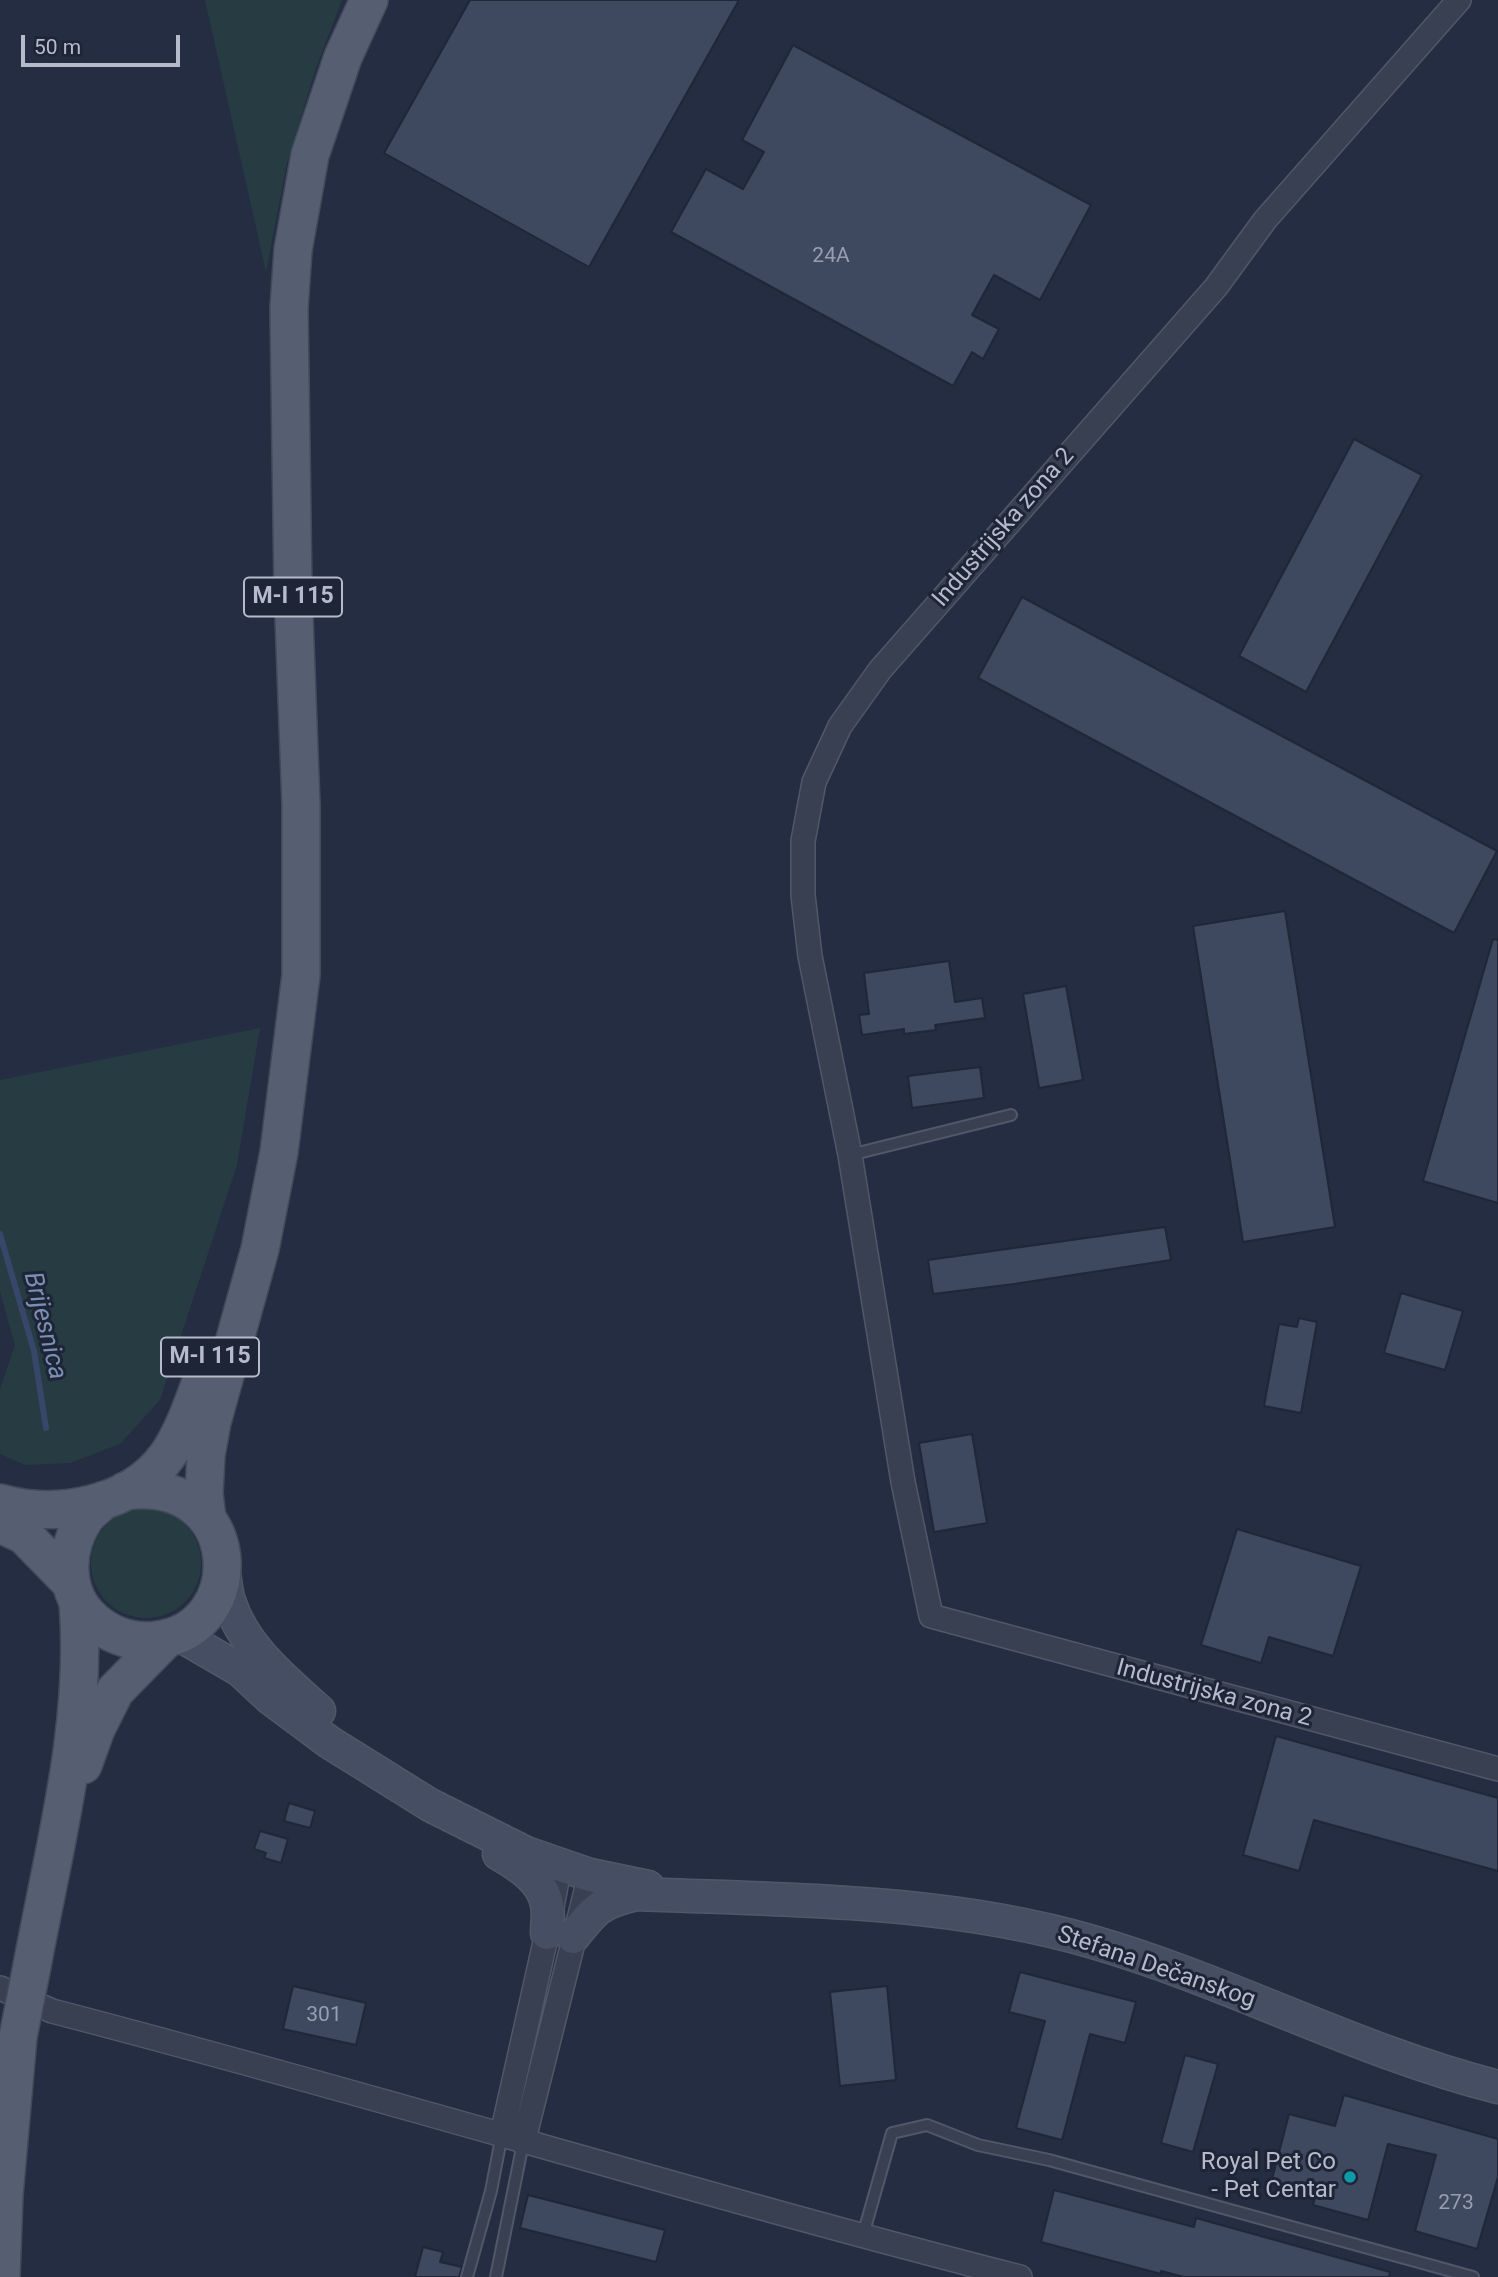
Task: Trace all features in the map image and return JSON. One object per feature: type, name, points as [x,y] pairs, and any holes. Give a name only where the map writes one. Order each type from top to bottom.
[{"type":"main road","name":"M-I 115","points":[[207,1518],[205,1469],[212,1422],[260,1249],[279,1152],[301,975],[301,805],[293,590],[289,308],[293,250],[310,155],[343,57],[369,0]]},
{"type":"main road","name":"M-I 115","points":[[1,2277],[4,2195],[18,2037],[57,1839],[78,1700],[81,1654],[69,1559],[74,1536],[86,1516],[154,1471],[168,1455],[182,1426],[267,1204]]},
{"type":"main road","name":"M-I 115","points":[[57,1839],[96,1729],[115,1691],[172,1637],[197,1622],[212,1604],[221,1583],[223,1560],[218,1538],[207,1518],[190,1502],[170,1492],[148,1488],[114,1496]]},
{"type":"main road","points":[[0,1503],[37,1510],[64,1510],[114,1496]]},
{"type":"main road","points":[[0,1524],[24,1535],[74,1592],[91,1619],[107,1631],[125,1639],[146,1642],[172,1637],[240,1670],[270,1698],[328,1742],[430,1805],[502,1842],[590,1875],[652,1888],[719,1896]]},
{"type":"main road","points":[[223,1560],[228,1600],[249,1642],[284,1679],[399,1786]]},
{"type":"main road","points":[[430,1805],[467,1834],[530,1875],[541,1889],[560,1935],[611,1900],[636,1894],[719,1896]]},
{"type":"main road","name":"Stefana Dečanskog","points":[[719,1896],[978,1915],[1093,1942],[1177,1970],[1401,2057],[1498,2087]]},
{"type":"street","name":"Industrijska zona 2","points":[[1459,0],[1265,220],[1216,287],[880,670],[840,726],[814,782],[803,841],[803,895],[815,985],[850,1155],[903,1482],[931,1616],[1498,1769]]},
{"type":"street","points":[[523,2143],[560,1935],[560,1865]]},
{"type":"street","points":[[502,2134],[560,1935],[590,1875]]},
{"type":"street","points":[[0,1988],[52,2011],[502,2134],[523,2143],[1020,2277]]},
{"type":"lane","points":[[850,1155],[1011,1115]]},
{"type":"lane","points":[[863,2235],[892,2133],[927,2126],[978,2145],[1063,2163],[1473,2277]]},
{"type":"lane","points":[[467,2277],[491,2191],[502,2134]]},
{"type":"lane","points":[[496,2277],[523,2143]]},
{"type":"green space","points":[[205,0],[342,0],[316,68],[287,163],[266,272]]},
{"type":"green space","points":[[260,1028],[237,1165],[160,1400],[120,1444],[70,1463],[25,1465],[0,1454],[0,1389],[15,1345],[0,1292],[0,1080]]},
{"type":"green space","points":[[146,1508],[167,1512],[185,1524],[197,1542],[201,1563],[197,1584],[185,1602],[167,1614],[146,1618],[125,1614],[107,1602],[95,1584],[91,1563],[95,1542],[107,1524],[125,1512]]},
{"type":"building","points":[[470,0],[739,0],[589,267],[384,153]]},
{"type":"building","points":[[793,45],[1091,205],[1040,300],[994,275],[972,315],[999,329],[983,359],[972,352],[953,386],[671,232],[706,169],[743,189],[764,152],[742,140]]},
{"type":"building","points":[[1354,439],[1422,475],[1306,692],[1239,656]]},
{"type":"building","points":[[1022,597],[1497,851],[1454,933],[978,678]]},
{"type":"building","points":[[1285,911],[1335,1227],[1243,1242],[1193,926]]},
{"type":"building","points":[[1493,939],[1498,940],[1498,1203],[1423,1181]]},
{"type":"building","points":[[949,961],[955,1002],[982,998],[985,1018],[935,1025],[936,1030],[904,1034],[904,1029],[862,1035],[859,1015],[869,1014],[864,973]]},
{"type":"building","points":[[1066,986],[1083,1080],[1039,1088],[1023,994]]},
{"type":"building","points":[[980,1067],[984,1098],[912,1108],[908,1076]]},
{"type":"building","points":[[1165,1227],[1171,1260],[933,1294],[928,1260]]},
{"type":"building","points":[[1401,1293],[1463,1311],[1445,1370],[1384,1353]]},
{"type":"building","points":[[1299,1318],[1317,1322],[1301,1413],[1264,1406],[1279,1324],[1297,1327]]},
{"type":"building","points":[[972,1434],[987,1523],[934,1532],[919,1443]]},
{"type":"building","points":[[1237,1529],[1361,1566],[1333,1656],[1269,1637],[1261,1663],[1201,1645]]},
{"type":"building","points":[[1276,1736],[1498,1798],[1498,1871],[1314,1820],[1299,1871],[1243,1855]]},
{"type":"building","points":[[289,1803],[315,1811],[310,1828],[284,1821]]},
{"type":"building","points":[[260,1831],[288,1839],[281,1863],[264,1858],[266,1853],[254,1849]]},
{"type":"building","points":[[1020,1972],[1136,2002],[1125,2043],[1090,2034],[1062,2140],[1016,2128],[1045,2021],[1009,2012]]},
{"type":"building","points":[[293,1986],[366,2003],[356,2045],[283,2029]]},
{"type":"building","points":[[887,1986],[896,2080],[840,2086],[830,1992]]},
{"type":"building","points":[[1185,2055],[1218,2064],[1193,2152],[1161,2143]]},
{"type":"building","points":[[1344,2095],[1498,2139],[1498,2177],[1477,2249],[1415,2231],[1436,2155],[1388,2144],[1368,2220],[1313,2205],[1316,2194],[1271,2183],[1289,2114],[1335,2126]]},
{"type":"building","points":[[1054,2190],[1194,2227],[1196,2218],[1390,2272],[1389,2277],[1184,2277],[1161,2271],[1161,2274],[1041,2242]]},
{"type":"building","points":[[528,2195],[665,2230],[656,2262],[520,2228]]},
{"type":"building","points":[[423,2247],[443,2252],[440,2262],[462,2267],[459,2277],[415,2277]]},
{"type":"waterway","name":"Brijesnica","points":[[0,1234],[34,1351],[46,1428]]},
{"type":"place","name":"Royal Pet Co - Pet Centar","points":[[1350,2177]]}]
